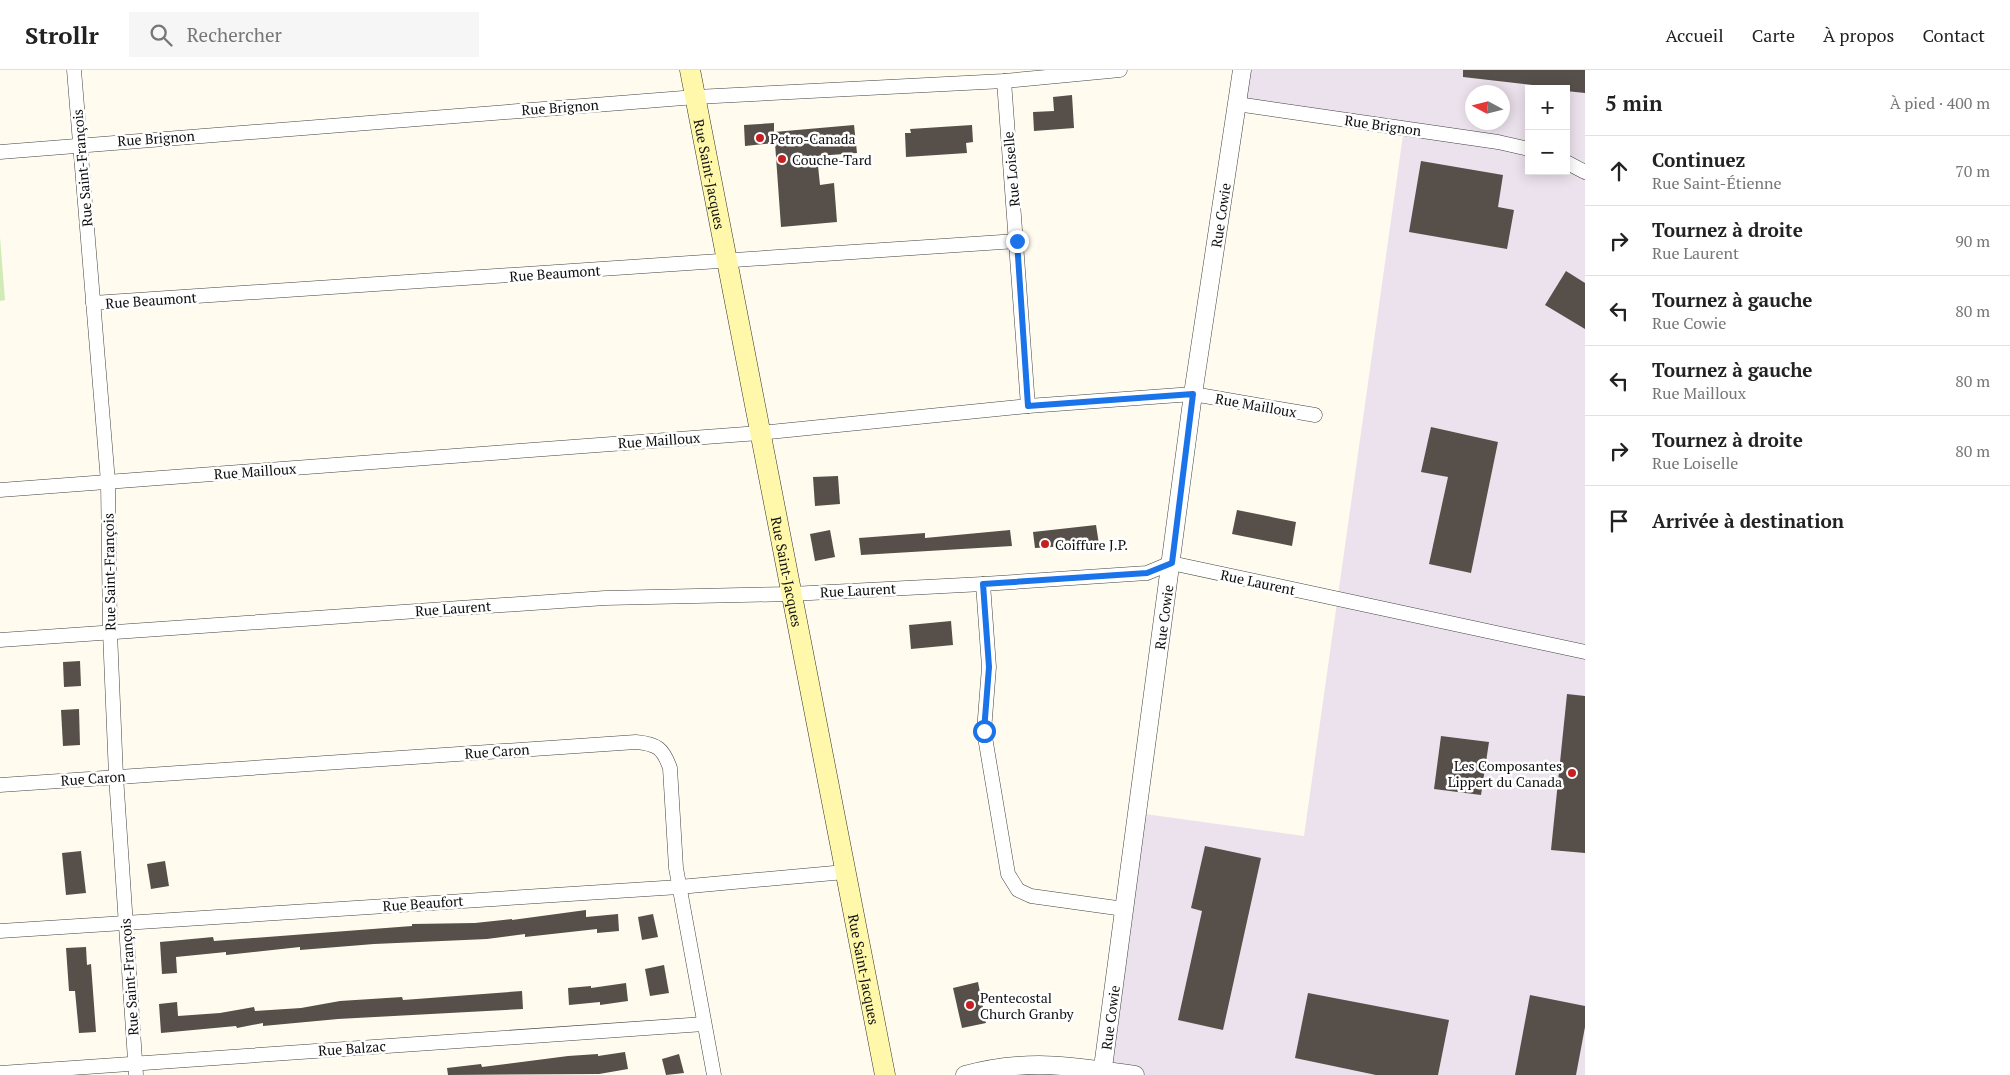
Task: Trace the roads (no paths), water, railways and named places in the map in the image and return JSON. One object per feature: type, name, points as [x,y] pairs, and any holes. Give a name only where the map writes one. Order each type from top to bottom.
[{"type":"main road","name":"Rue Saint-Jacques","points":[[690,70],[885,1075]]},
{"type":"street","name":"Rue Saint-François","points":[[74,70],[108,482],[110,632],[116,776],[136,1069]]},
{"type":"street","name":"Rue Brignon","points":[[0,152],[80,144],[696,97],[1004,81],[1120,70]]},
{"type":"street","name":"Rue Cowie","points":[[1102,1073],[1172,563],[1193,394],[1242,70]]},
{"type":"street","name":"Rue Loiselle","points":[[1004,81],[1028,406]]},
{"type":"street","name":"Rue Brignon","points":[[1237,104],[1489,140],[1525,148]]},
{"type":"street","points":[[1570,164],[1585,172]]},
{"type":"street","name":"Rue Beaumont","points":[[93,304],[1017,241]]},
{"type":"street","name":"Rue Mailloux","points":[[0,490],[759,433],[1028,406],[1193,394],[1315,416]]},
{"type":"street","name":"Rue Laurent","points":[[0,640],[605,598],[791,594],[983,584],[1147,573],[1172,563],[1585,652]]},
{"type":"street","points":[[983,584],[989,667],[984,731],[1008,874],[1018,890],[1031,896],[1124,908]]},
{"type":"street","name":"Rue Caron","points":[[0,784],[636,742],[652,744],[665,754],[670,768],[679,887],[714,1075]]},
{"type":"street","name":"Rue Beaufort","points":[[0,931],[679,887],[846,872]]},
{"type":"street","name":"Rue Balzac","points":[[0,1073],[136,1069],[704,1024]]},
{"type":"street","points":[[965,1075],[995,1067],[1038,1063],[1102,1073],[1135,1075]]},
{"type":"place","name":"Petro-Canada","points":[[760,138]]},
{"type":"place","name":"Couche-Tard","points":[[782,159]]},
{"type":"place","name":"Coiffure J.P.","points":[[1045,544]]},
{"type":"place","name":"Les Composantes Lippert du Canada","points":[[1572,773]]},
{"type":"place","name":"Pentecostal Church Granby","points":[[970,1005]]}]
